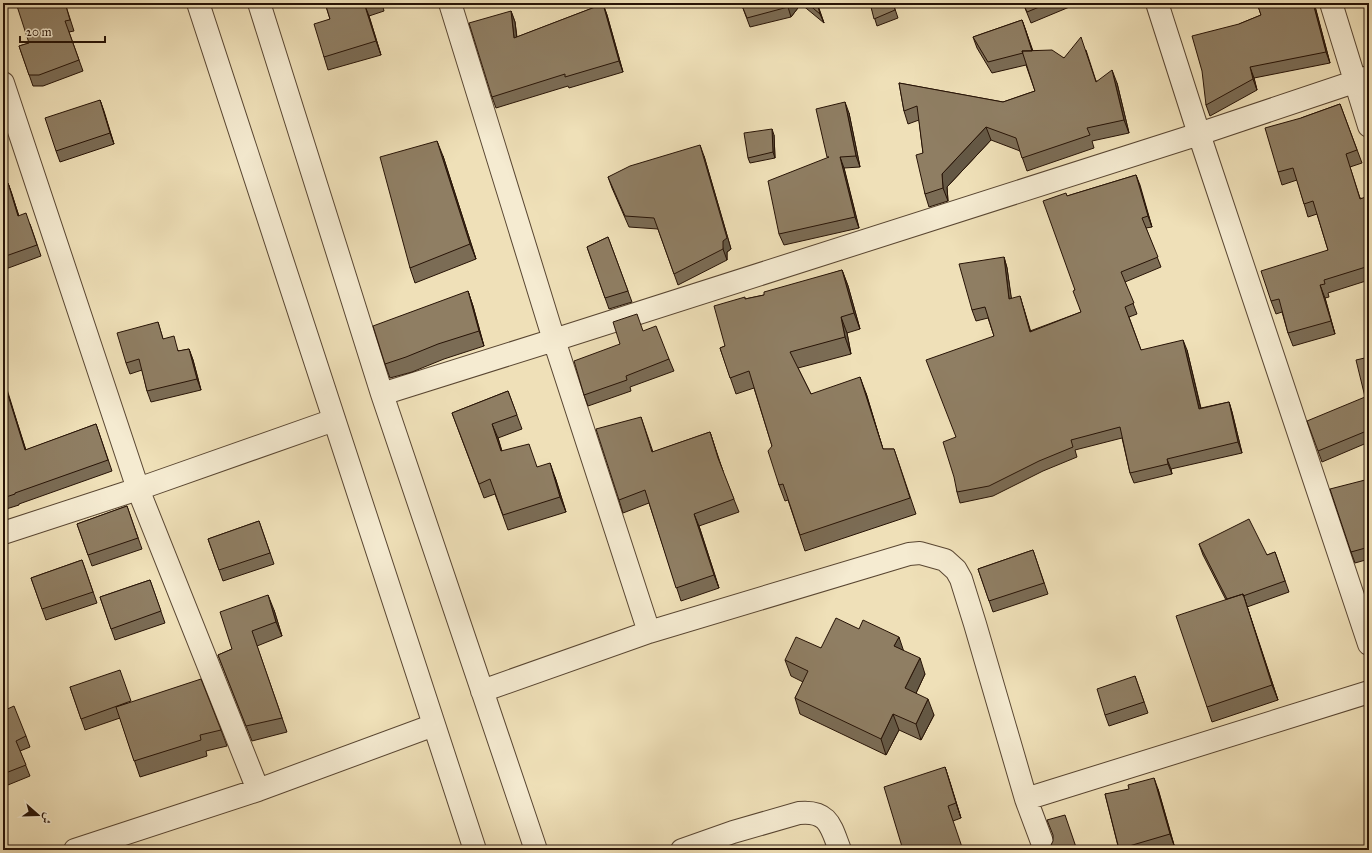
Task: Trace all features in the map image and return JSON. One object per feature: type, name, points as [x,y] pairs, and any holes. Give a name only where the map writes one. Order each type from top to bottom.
[{"type":"street","points":[[198,3],[475,850]]},
{"type":"street","points":[[259,3],[382,394],[536,850]]},
{"type":"street","points":[[450,3],[554,340],[649,632]]},
{"type":"street","points":[[1157,3],[1199,134],[1369,644]]},
{"type":"street","points":[[1331,3],[1362,80],[1369,126]]},
{"type":"street","points":[[382,394],[1199,134],[1362,80]]},
{"type":"street","points":[[3,83],[138,489],[258,790]]},
{"type":"street","points":[[3,533],[138,489],[334,420]]},
{"type":"street","points":[[482,691],[649,632],[909,554],[920,553],[945,560],[956,570],[961,579],[1026,800],[1045,850]]},
{"type":"street","points":[[1026,800],[1369,692]]},
{"type":"street","points":[[75,850],[258,790],[434,725]]},
{"type":"street","points":[[682,850],[732,832],[799,813],[807,813],[819,816],[828,821],[834,832],[840,850]]},
{"type":"building","points":[[16,3],[65,3],[70,20],[65,21],[79,60],[39,75],[29,75],[19,46],[29,43]]},
{"type":"building","points":[[325,3],[364,3],[376,41],[324,57],[314,24],[330,19]]},
{"type":"building","points":[[741,3],[791,3],[788,7],[747,18]]},
{"type":"building","points":[[807,3],[817,3],[820,14]]},
{"type":"building","points":[[870,3],[893,3],[895,10],[874,19]]},
{"type":"building","points":[[1023,3],[1049,3],[1027,12]]},
{"type":"building","points":[[1257,3],[1313,3],[1326,52],[1250,67],[1253,79],[1206,105],[1202,71],[1192,36],[1239,24],[1261,15]]},
{"type":"building","points":[[603,4],[619,61],[565,77],[565,74],[492,97],[469,23],[511,11],[514,38]]},
{"type":"building","points":[[1022,20],[1032,51],[1022,51],[1023,53],[988,62],[973,37]]},
{"type":"building","points":[[1081,37],[1096,82],[1112,70],[1124,120],[1087,128],[1090,135],[1022,158],[1016,138],[986,127],[942,174],[943,188],[925,194],[916,155],[923,153],[917,106],[904,111],[899,83],[1003,102],[1035,91],[1022,51],[1052,50],[1064,58]]},
{"type":"building","points":[[100,100],[110,133],[56,151],[45,118]]},
{"type":"building","points":[[845,102],[856,156],[840,157],[855,217],[779,234],[768,181],[829,157],[827,157],[816,109]]},
{"type":"building","points":[[1340,104],[1357,150],[1346,154],[1360,199],[1368,196],[1369,201],[1369,266],[1324,280],[1325,284],[1320,285],[1331,321],[1288,333],[1279,299],[1271,301],[1261,271],[1328,250],[1313,201],[1304,204],[1293,168],[1278,172],[1265,128],[1301,118]]},
{"type":"building","points":[[772,129],[773,152],[748,158],[744,133]]},
{"type":"building","points":[[437,141],[470,244],[410,268],[380,157]]},
{"type":"building","points":[[700,145],[727,238],[723,241],[723,249],[674,274],[654,218],[625,216],[608,177],[630,166]]},
{"type":"building","points":[[1136,175],[1148,216],[1142,218],[1158,257],[1121,272],[1134,303],[1125,307],[1141,350],[1183,340],[1199,409],[1229,402],[1238,442],[1167,459],[1168,464],[1130,473],[1120,427],[1071,440],[1073,447],[1039,461],[989,486],[957,492],[943,442],[956,437],[926,360],[994,336],[985,307],[972,310],[959,264],[1004,257],[1009,299],[1020,296],[1030,332],[1081,312],[1073,291],[1075,290],[1043,201],[1066,193],[1067,196]]},
{"type":"building","points":[[8,183],[18,216],[26,213],[37,245],[3,257],[3,184]]},
{"type":"building","points":[[608,237],[628,291],[605,298],[587,247]]},
{"type":"building","points":[[842,270],[854,313],[841,317],[845,337],[790,352],[811,394],[860,377],[883,449],[894,449],[910,498],[800,535],[783,484],[779,485],[768,451],[772,446],[749,371],[730,378],[720,348],[725,346],[714,306],[745,297],[745,299],[764,295],[764,292]]},
{"type":"building","points":[[468,291],[479,331],[438,344],[385,364],[373,326]]},
{"type":"building","points":[[637,314],[643,331],[656,326],[669,359],[626,376],[627,380],[584,395],[574,361],[620,344],[613,322]]},
{"type":"building","points":[[158,322],[163,339],[174,336],[178,351],[189,349],[197,379],[147,391],[139,359],[126,363],[117,333]]},
{"type":"building","points":[[1369,357],[1369,430],[1318,451],[1307,421],[1365,397],[1356,360]]},
{"type":"building","points":[[3,379],[25,450],[96,424],[108,460],[3,498]]},
{"type":"building","points":[[508,391],[517,415],[492,424],[501,451],[529,444],[537,467],[550,463],[560,497],[503,515],[490,479],[479,484],[452,413]]},
{"type":"building","points":[[641,417],[652,452],[710,432],[718,458],[734,499],[694,514],[714,575],[676,588],[645,490],[619,500],[596,429]]},
{"type":"building","points":[[1369,479],[1369,521],[1366,522],[1369,531],[1369,547],[1351,552],[1330,489]]},
{"type":"building","points":[[127,506],[138,538],[88,555],[77,524]]},
{"type":"building","points":[[1249,519],[1267,555],[1275,552],[1285,581],[1243,596],[1243,594],[1227,599],[1199,544]]},
{"type":"building","points":[[259,521],[270,553],[219,570],[208,539]]},
{"type":"building","points":[[1033,550],[1044,583],[989,601],[978,569]]},
{"type":"building","points":[[82,560],[93,592],[42,609],[31,578]]},
{"type":"building","points":[[150,580],[161,611],[111,629],[100,597]]},
{"type":"building","points":[[1243,594],[1272,685],[1207,707],[1176,616]]},
{"type":"building","points":[[268,595],[276,622],[252,631],[282,718],[246,726],[218,655],[232,649],[220,612]]},
{"type":"building","points":[[836,618],[859,629],[863,620],[899,637],[894,646],[920,658],[905,688],[928,699],[916,724],[893,714],[881,739],[795,698],[808,671],[785,660],[796,637],[821,648]]},
{"type":"building","points":[[120,670],[131,701],[81,719],[70,687]]},
{"type":"building","points":[[1135,676],[1144,702],[1105,715],[1097,689]]},
{"type":"building","points":[[201,679],[221,730],[200,735],[201,740],[134,761],[116,707]]},
{"type":"building","points":[[14,706],[26,736],[16,741],[26,765],[3,774],[3,711]]},
{"type":"building","points":[[945,767],[956,803],[948,806],[963,850],[903,850],[884,787]]},
{"type":"building","points":[[1154,778],[1170,834],[1119,849],[1105,794],[1129,789],[1128,785]]},
{"type":"building","points":[[1065,815],[1077,850],[1045,850],[1050,847],[1053,841],[1053,835],[1047,820]]}]
